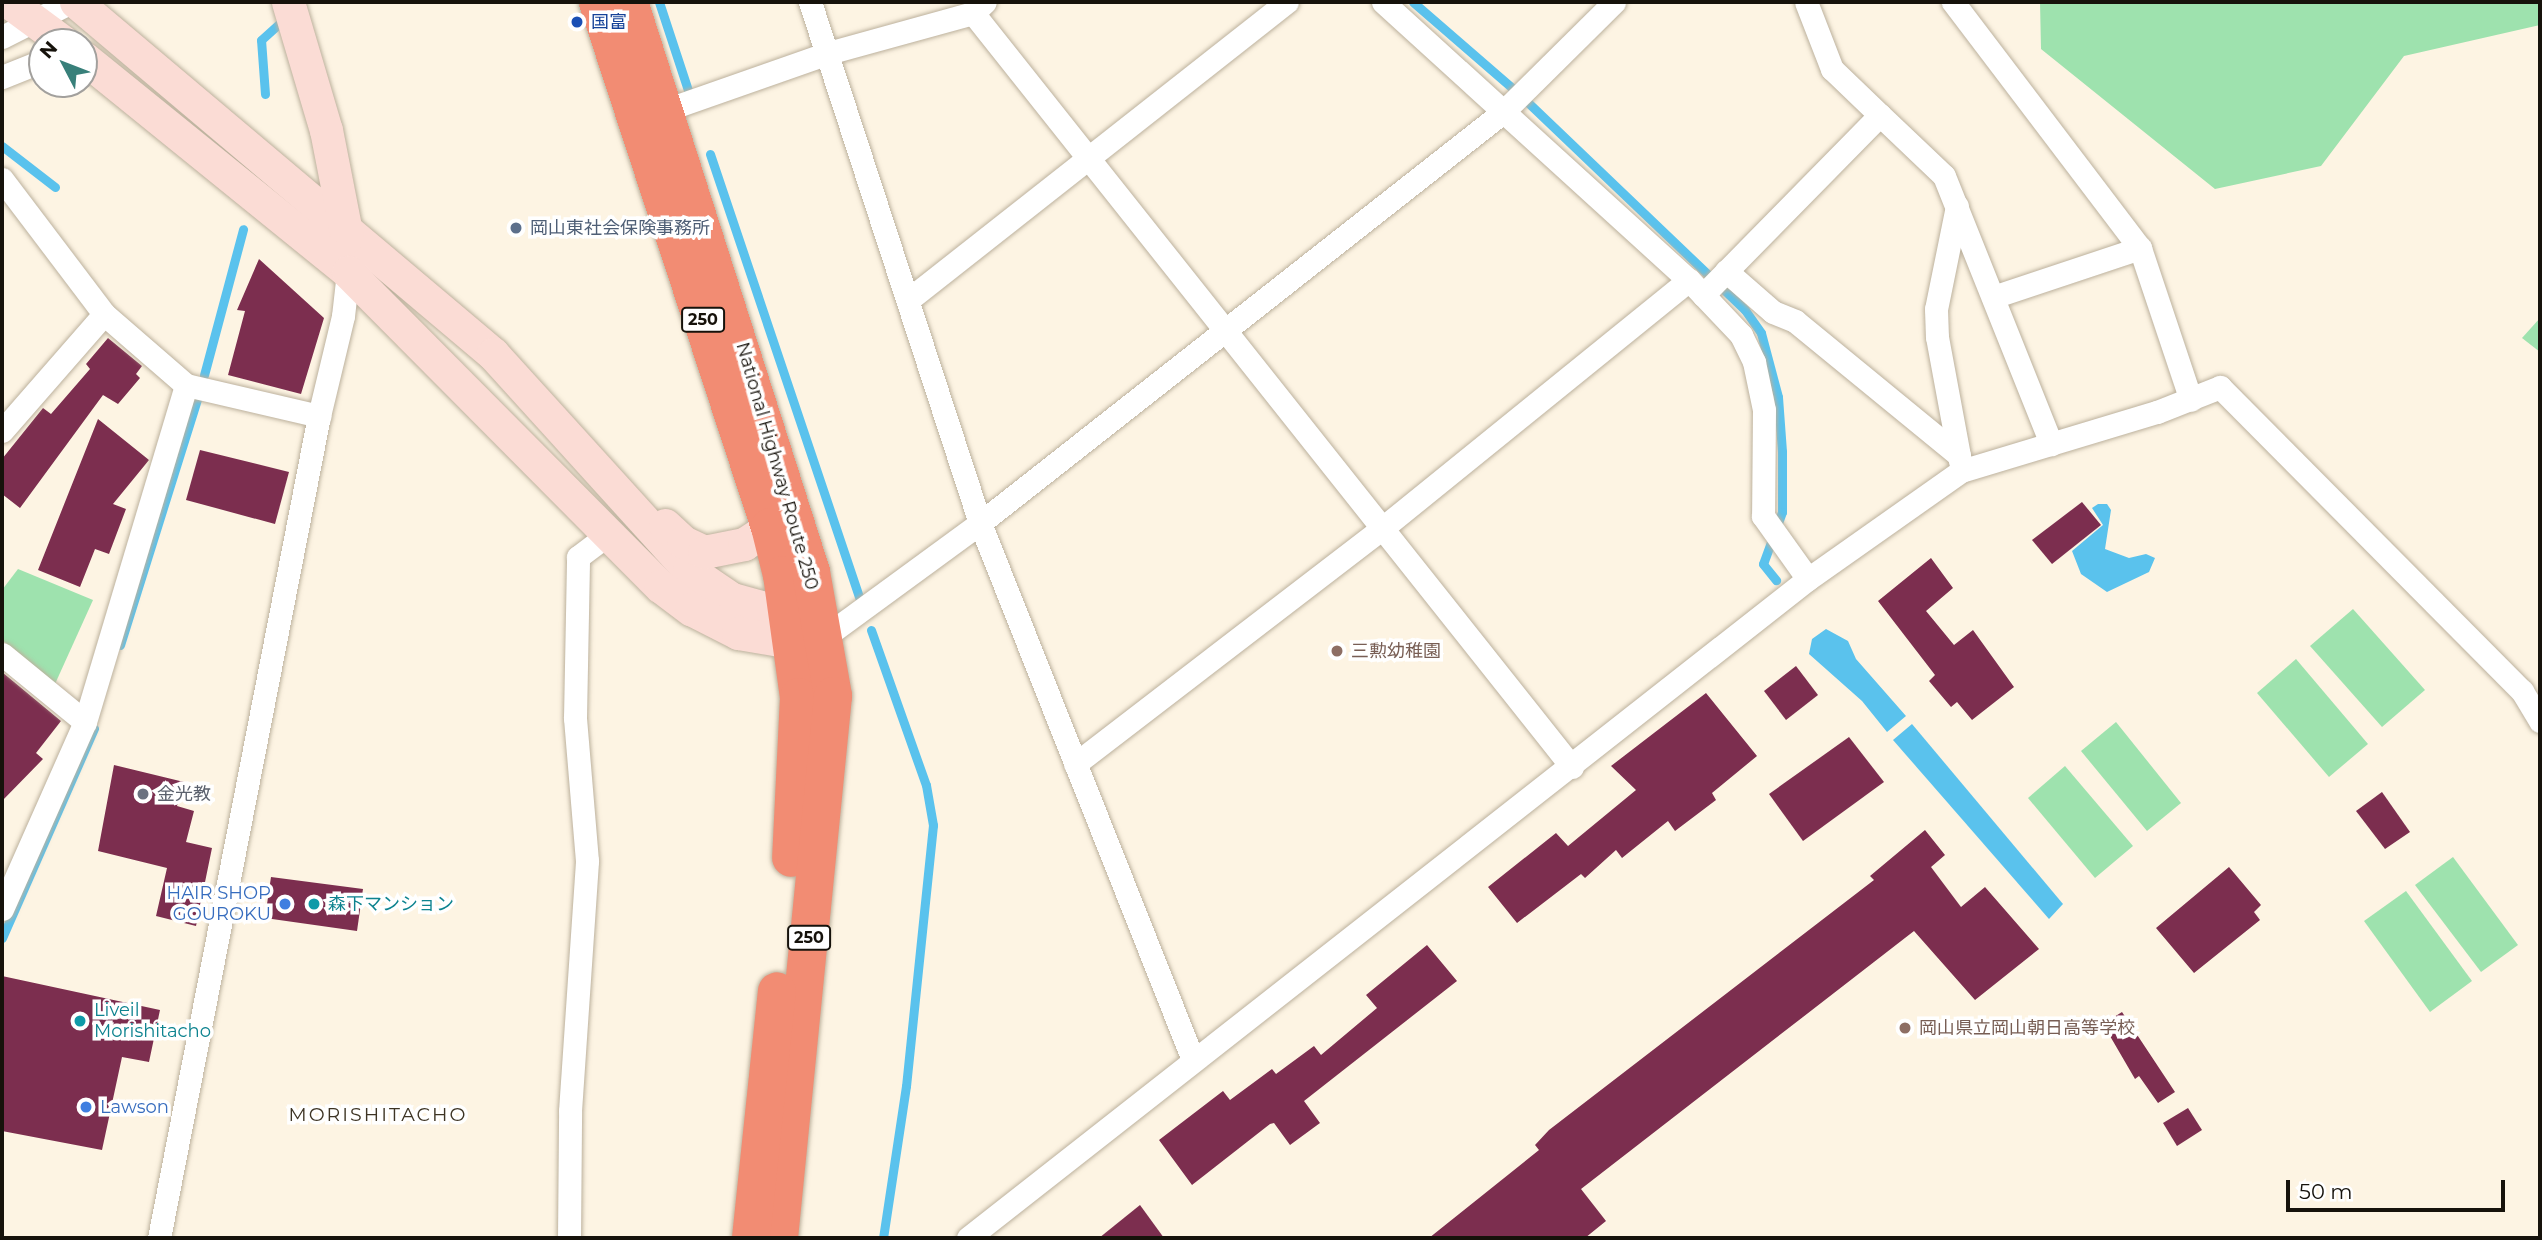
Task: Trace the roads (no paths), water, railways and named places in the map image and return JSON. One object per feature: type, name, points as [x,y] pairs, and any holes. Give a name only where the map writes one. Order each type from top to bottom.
[{"type":"highway","name":"National Highway Route 250","points":[[598,2],[652,115],[811,572],[801,631],[794,825],[751,1238]]},
{"type":"highway","name":"National Highway Route 250","points":[[629,2],[652,115],[770,527],[801,631],[833,696],[779,1238]]},
{"type":"street","points":[[9,2],[43,28]]},
{"type":"street","points":[[2,37],[36,23],[74,2],[347,228],[494,354],[689,570],[709,586],[801,631]]},
{"type":"street","points":[[159,1238],[318,416],[343,316],[348,272],[347,228],[326,130],[288,2]]},
{"type":"street","points":[[810,2],[980,523],[1194,1060]]},
{"type":"street","points":[[908,300],[1287,2]]},
{"type":"street","points":[[1383,2],[1514,102],[1709,282],[1754,362],[1764,410],[1763,516],[1766,525],[1808,579]]},
{"type":"street","points":[[98,69],[348,272],[608,534],[691,609],[738,633],[801,631],[980,523],[1514,102],[1615,2]]},
{"type":"street","points":[[1806,2],[1832,69],[1944,176],[2052,444]]},
{"type":"street","points":[[1953,2],[2140,248],[2190,400]]},
{"type":"street","points":[[652,115],[828,53],[979,7],[1089,160],[1224,331],[1385,526],[1572,767]]},
{"type":"street","points":[[2,77],[28,67]]},
{"type":"street","points":[[1075,764],[1709,282],[1880,115]]},
{"type":"street","points":[[2,179],[104,314],[186,385],[318,416]]},
{"type":"street","points":[[1957,206],[1936,309],[1937,337],[1960,463]]},
{"type":"street","points":[[1993,297],[2140,248]]},
{"type":"street","points":[[1709,282],[1795,321],[1960,463]]},
{"type":"street","points":[[2,431],[104,314]]},
{"type":"street","points":[[3,904],[85,722],[186,385]]},
{"type":"street","points":[[968,1238],[1572,767],[1808,579],[1960,463],[2052,444],[2190,400],[2220,387],[2522,691],[2540,721]]},
{"type":"street","points":[[609,481],[631,492],[684,542],[704,552],[744,544],[770,527]]},
{"type":"street","points":[[569,1238],[570,1111],[587,860],[575,718],[578,557],[608,534]]},
{"type":"street","points":[[2,654],[85,722]]},
{"type":"water","points":[[2098,504],[2107,504],[2111,510],[2105,549],[2129,558],[2146,554],[2155,558],[2149,572],[2107,592],[2081,574],[2072,551],[2103,525],[2092,508]]},
{"type":"water","points":[[1826,629],[1848,641],[1856,659],[1906,716],[1887,732],[1862,701],[1809,654],[1812,639]]},
{"type":"water","points":[[1912,724],[2063,904],[2049,919],[1893,740]]},
{"type":"waterway","points":[[659,2],[688,90]]},
{"type":"waterway","points":[[1413,2],[1517,92],[1745,310],[1761,333],[1778,397],[1782,452],[1782,512],[1763,564],[1776,580]]},
{"type":"waterway","points":[[265,94],[261,40],[280,23]]},
{"type":"waterway","points":[[2,146],[55,187]]},
{"type":"waterway","points":[[710,154],[860,599]]},
{"type":"waterway","points":[[204,375],[243,229]]},
{"type":"waterway","points":[[120,645],[197,399]]},
{"type":"waterway","points":[[871,630],[926,785],[933,825],[906,1086],[883,1238]]},
{"type":"waterway","points":[[2,938],[94,728]]},
{"type":"place","name":"国富","points":[[577,22]]},
{"type":"place","name":"岡山東社会保険事務所","points":[[516,228]]},
{"type":"place","name":"三勲幼稚園","points":[[1337,651]]},
{"type":"place","name":"金光教","points":[[143,794]]},
{"type":"place","name":"HAIR SHOP GOUROKU","points":[[285,904]]},
{"type":"place","name":"森下マンション","points":[[314,904]]},
{"type":"place","name":"Liveil Morishitacho","points":[[80,1021]]},
{"type":"place","name":"岡山県立岡山朝日高等学校","points":[[1905,1028]]},
{"type":"place","name":"Lawson","points":[[86,1107]]},
{"type":"district","name":"MORISHITACHO","points":[[378,1115]]}]
